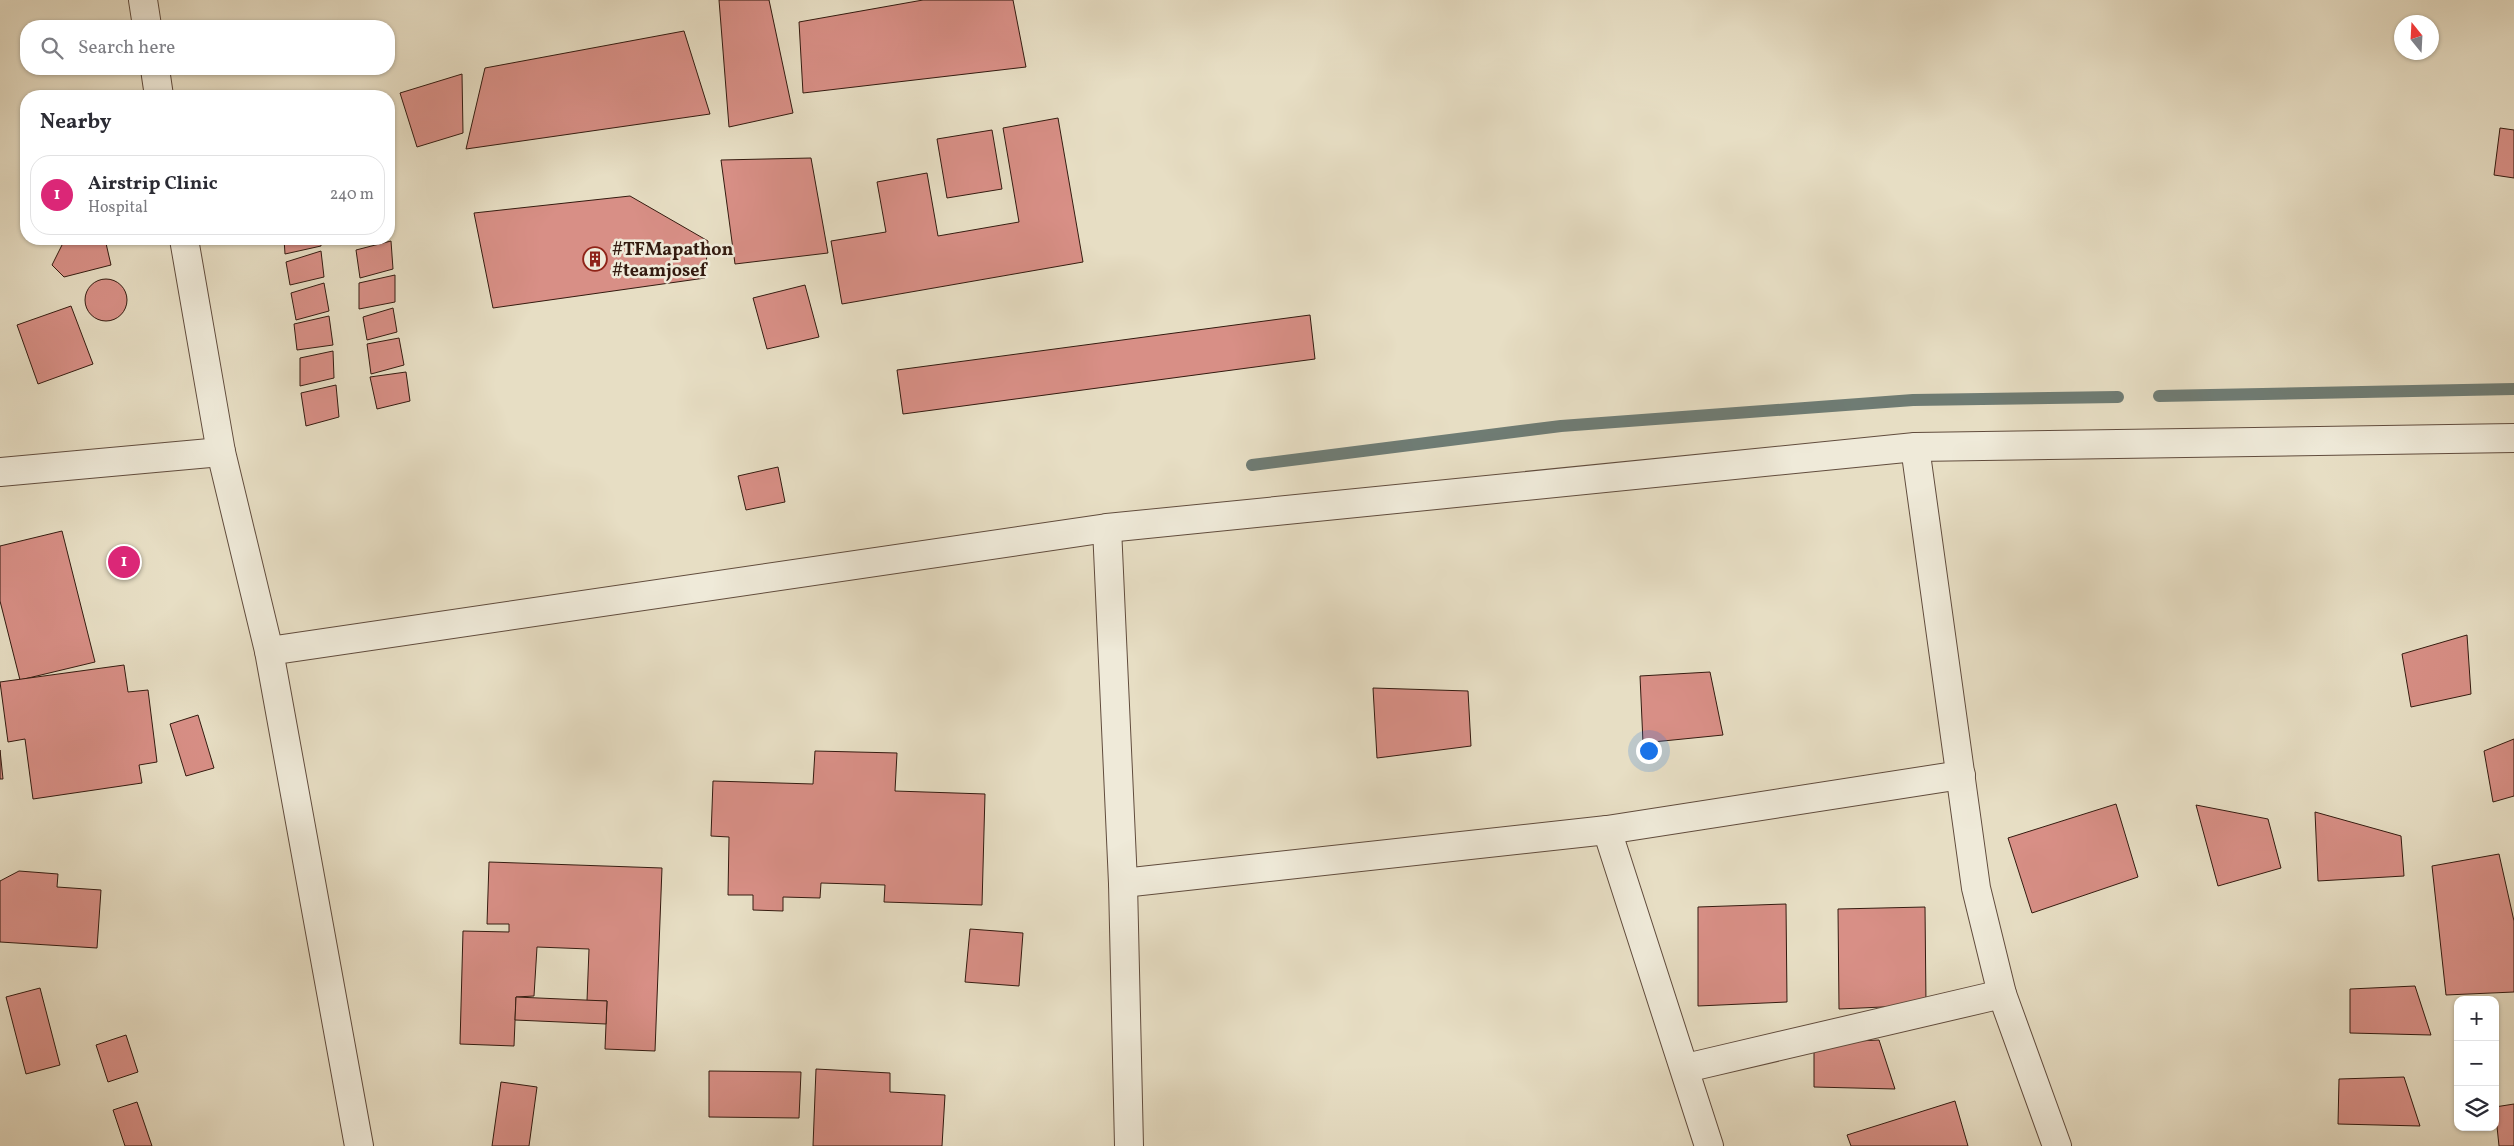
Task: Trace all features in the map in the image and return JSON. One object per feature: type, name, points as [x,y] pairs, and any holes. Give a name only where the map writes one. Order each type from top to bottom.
[{"type":"street","points":[[143,0],[146,20]]},
{"type":"street","points":[[156,75],[159,90]]},
{"type":"street","points":[[185,245],[221,452],[269,651],[359,1146]]},
{"type":"street","points":[[269,651],[1107,528],[1915,447],[2514,438]]},
{"type":"street","points":[[1915,447],[1976,888],[2002,994],[2057,1146]]},
{"type":"street","points":[[0,472],[221,452]]},
{"type":"street","points":[[1107,528],[1123,883],[1129,1146]]},
{"type":"street","points":[[1123,883],[1607,830],[1961,775]]},
{"type":"street","points":[[1607,830],[1686,1068],[1709,1146]]},
{"type":"street","points":[[1686,1068],[2002,994]]},
{"type":"building","points":[[719,0],[769,0],[793,113],[729,127]]},
{"type":"building","points":[[923,0],[1013,0],[1026,67],[803,93],[799,22]]},
{"type":"building","points":[[684,31],[710,114],[466,149],[485,68]]},
{"type":"building","points":[[462,74],[463,133],[417,147],[400,93]]},
{"type":"building","points":[[1058,118],[1083,262],[842,304],[831,241],[886,232],[877,182],[927,173],[938,236],[1019,222],[1003,128]]},
{"type":"building","points":[[2500,128],[2514,130],[2514,178],[2494,175]]},
{"type":"building","points":[[992,130],[1002,189],[947,198],[937,139]]},
{"type":"building","name":"#TFMapathon #teamjosef","points":[[811,158],[828,253],[735,264],[721,160]]},
{"type":"building","name":"#TFMapathon #teamjosef","points":[[630,196],[708,241],[705,278],[493,308],[474,213]]},
{"type":"building","points":[[62,245],[106,245],[111,265],[64,277],[52,265]]},
{"type":"building","points":[[284,245],[321,245],[321,246],[285,254]]},
{"type":"building","points":[[375,245],[391,245],[393,269],[360,278],[356,250]]},
{"type":"building","points":[[321,251],[324,277],[290,285],[286,262]]},
{"type":"building","points":[[395,275],[395,302],[359,309],[359,283]]},
{"type":"building","points":[[110,279],[118,282],[124,288],[127,300],[124,312],[118,318],[102,321],[94,318],[88,312],[85,296],[88,288],[94,282]]},
{"type":"building","points":[[324,283],[329,311],[296,320],[291,293]]},
{"type":"building","points":[[805,285],[819,337],[767,349],[753,298]]},
{"type":"building","points":[[71,306],[93,364],[38,384],[17,325]]},
{"type":"building","points":[[393,308],[397,332],[367,340],[363,317]]},
{"type":"building","points":[[1310,315],[1315,359],[903,414],[897,370]]},
{"type":"building","points":[[329,316],[333,345],[297,350],[294,324]]},
{"type":"building","points":[[399,338],[404,365],[371,374],[367,344]]},
{"type":"building","points":[[333,351],[334,378],[300,386],[300,358]]},
{"type":"building","points":[[406,372],[410,401],[377,409],[370,377]]},
{"type":"building","points":[[336,385],[339,417],[306,426],[301,393]]},
{"type":"building","points":[[778,467],[785,502],[746,510],[738,476]]},
{"type":"building","points":[[62,531],[95,662],[20,680],[0,601],[0,546]]},
{"type":"building","points":[[2467,635],[2471,694],[2411,707],[2402,654]]},
{"type":"building","points":[[124,665],[128,692],[148,690],[157,762],[139,765],[142,783],[33,799],[25,739],[8,742],[0,682]]},
{"type":"building","points":[[1710,672],[1723,735],[1643,743],[1640,676]]},
{"type":"building","points":[[1373,688],[1468,691],[1471,746],[1377,758]]},
{"type":"building","points":[[198,715],[214,768],[186,776],[170,724]]},
{"type":"building","points":[[2514,739],[2514,796],[2493,802],[2484,751]]},
{"type":"building","points":[[0,750],[3,779],[0,779]]},
{"type":"building","points":[[815,751],[897,753],[895,791],[985,794],[982,905],[884,902],[885,885],[821,883],[820,898],[783,897],[783,911],[753,910],[753,895],[728,895],[729,837],[711,836],[713,781],[813,784]]},
{"type":"building","points":[[2116,804],[2138,877],[2032,913],[2008,838]]},
{"type":"building","points":[[2196,805],[2268,819],[2281,868],[2218,886]]},
{"type":"building","points":[[2315,812],[2401,836],[2404,876],[2318,881]]},
{"type":"building","points":[[2499,854],[2514,921],[2514,992],[2446,995],[2432,866]]},
{"type":"building","points":[[489,862],[662,868],[655,1051],[605,1049],[607,1001],[587,1001],[589,949],[537,947],[534,996],[516,997],[514,1046],[460,1044],[463,931],[509,932],[509,924],[487,924]]},
{"type":"building","points":[[19,871],[58,874],[57,887],[101,890],[97,948],[0,942],[0,881]]},
{"type":"building","points":[[1786,904],[1787,1002],[1698,1006],[1698,907]]},
{"type":"building","points":[[1925,907],[1926,1005],[1839,1009],[1838,909]]},
{"type":"building","points":[[970,929],[1023,933],[1019,986],[965,982]]},
{"type":"building","points":[[2415,986],[2431,1035],[2350,1033],[2350,989]]},
{"type":"building","points":[[40,988],[60,1065],[26,1074],[6,997]]},
{"type":"building","points":[[516,997],[607,1001],[606,1024],[515,1020]]},
{"type":"building","points":[[126,1035],[138,1072],[108,1082],[96,1045]]},
{"type":"building","points":[[1879,1040],[1895,1089],[1814,1087],[1814,1043]]},
{"type":"building","points":[[816,1069],[890,1073],[890,1092],[945,1095],[942,1146],[813,1146]]},
{"type":"building","points":[[709,1071],[801,1072],[799,1118],[709,1117]]},
{"type":"building","points":[[2404,1077],[2420,1126],[2338,1124],[2339,1079]]},
{"type":"building","points":[[501,1082],[537,1087],[529,1146],[492,1146]]},
{"type":"building","points":[[1955,1101],[1968,1146],[1851,1146],[1847,1135]]},
{"type":"building","points":[[137,1102],[152,1146],[125,1146],[113,1110]]},
{"type":"building","points":[[2514,1104],[2514,1146],[2499,1146],[2497,1131],[2499,1131],[2499,1106]]},
{"type":"waterway","points":[[2159,396],[2514,389]]},
{"type":"waterway","points":[[1252,465],[1561,426],[1913,400],[2118,397]]},
{"type":"place","name":"#TFMapathon #teamjosef","points":[[595,259]]},
{"type":"place","name":"Airstrip Clinic","points":[[124,562]]}]
